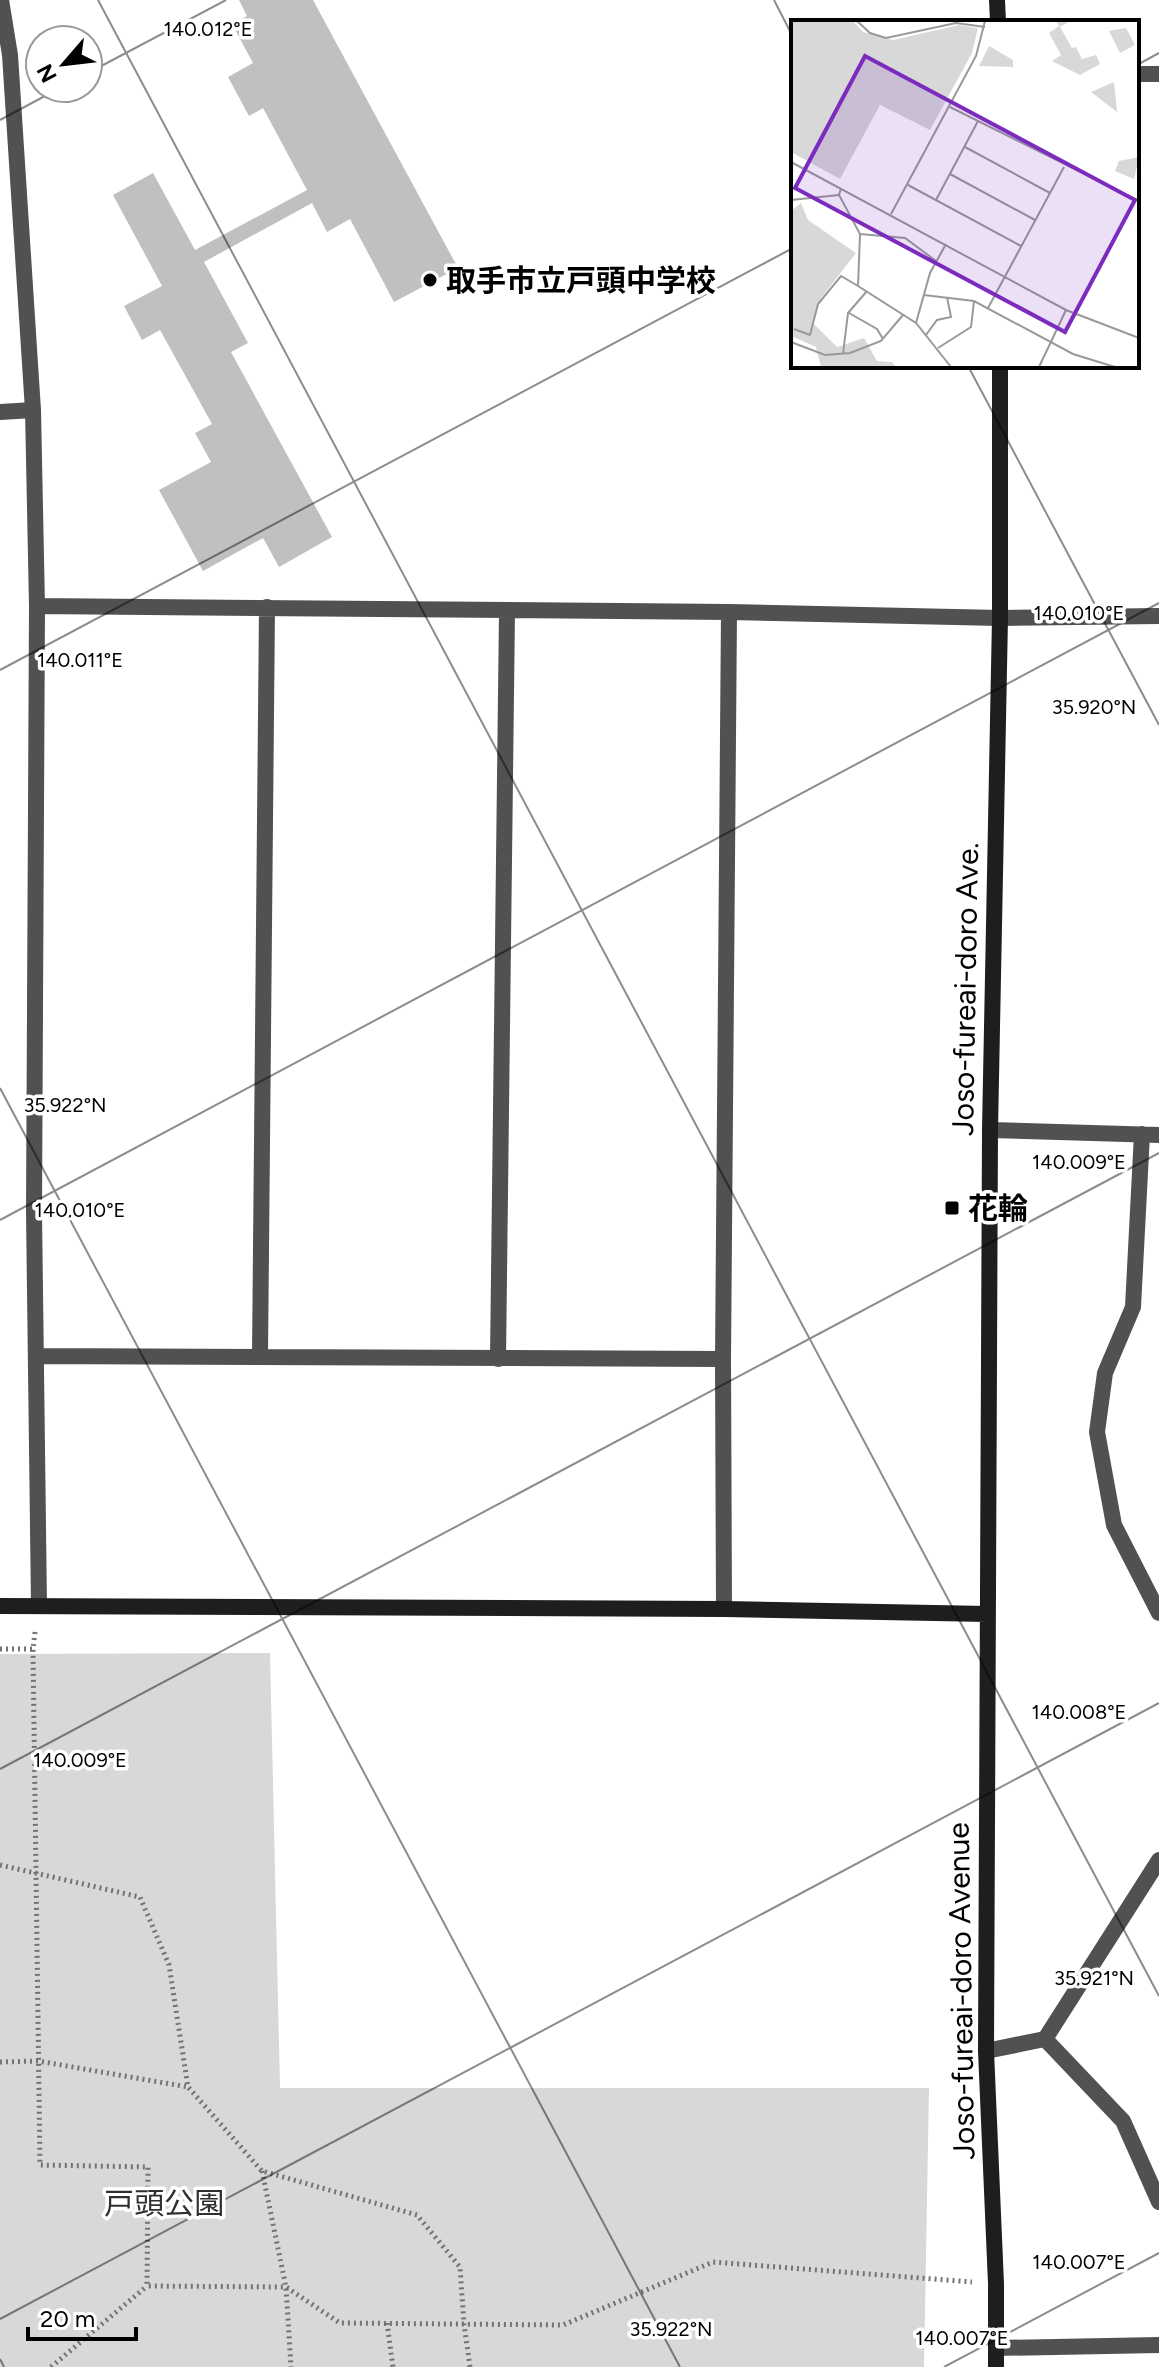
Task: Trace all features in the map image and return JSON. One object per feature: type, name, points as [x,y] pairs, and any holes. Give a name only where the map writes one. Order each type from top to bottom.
[{"type":"street","points":[[1,0],[10,55],[33,410],[37,606],[34,1196],[39,1606]]},
{"type":"street","points":[[997,0],[998,20]]},
{"type":"street","name":"Joso-fureai-doro Ave.","points":[[987,1614],[990,1130],[1000,618],[1000,368]]},
{"type":"street","points":[[0,412],[33,410]]},
{"type":"street","points":[[37,606],[729,612],[1000,618],[1159,616]]},
{"type":"street","points":[[260,1356],[267,607]]},
{"type":"street","points":[[498,1359],[507,611]]},
{"type":"street","points":[[724,1609],[729,612]]},
{"type":"street","points":[[990,1130],[1150,1134],[1133,1307],[1105,1373],[1097,1432],[1114,1525],[1159,1613]]},
{"type":"street","points":[[36,1356],[723,1359]]},
{"type":"street","points":[[0,1606],[724,1609],[987,1614]]},
{"type":"street","name":"Joso-fureai-doro Avenue","points":[[987,1614],[986,2051],[996,2284],[996,2367]]},
{"type":"street","points":[[986,2051],[1045,2039],[1159,1860]]},
{"type":"street","points":[[1045,2039],[1123,2121],[1159,2202]]},
{"type":"street","points":[[997,2348],[1159,2345]]},
{"type":"path","points":[[39,1606],[33,1649],[40,2165],[148,2167],[147,2286]]},
{"type":"path","points":[[0,1649],[33,1649]]},
{"type":"path","points":[[0,1865],[140,1897],[169,1965],[188,2087],[262,2171],[286,2287],[291,2367]]},
{"type":"path","points":[[0,2062],[38,2061],[188,2087]]},
{"type":"path","points":[[262,2171],[417,2215],[460,2267],[470,2367]]},
{"type":"path","points":[[51,2367],[147,2286],[286,2287],[340,2323],[563,2325],[713,2262],[996,2284]]},
{"type":"path","points":[[387,2323],[393,2367]]},
{"type":"green space","name":"戸頭公園","points":[[270,1653],[280,2088],[929,2088],[924,2367],[0,2367],[0,1654]]},
{"type":"building","points":[[239,0],[313,0],[458,268],[394,302],[350,219],[327,232],[312,203],[204,262],[248,343],[231,352],[332,537],[279,567],[263,538],[203,571],[159,490],[211,462],[195,433],[212,424],[160,330],[142,340],[124,306],[162,286],[113,195],[153,173],[195,250],[307,190],[263,108],[249,116],[228,77],[253,63],[232,24],[247,16]]},
{"type":"place","name":"取手市立戸頭中学校","points":[[430,280]]},
{"type":"place","name":"花輪","points":[[952,1208]]}]
